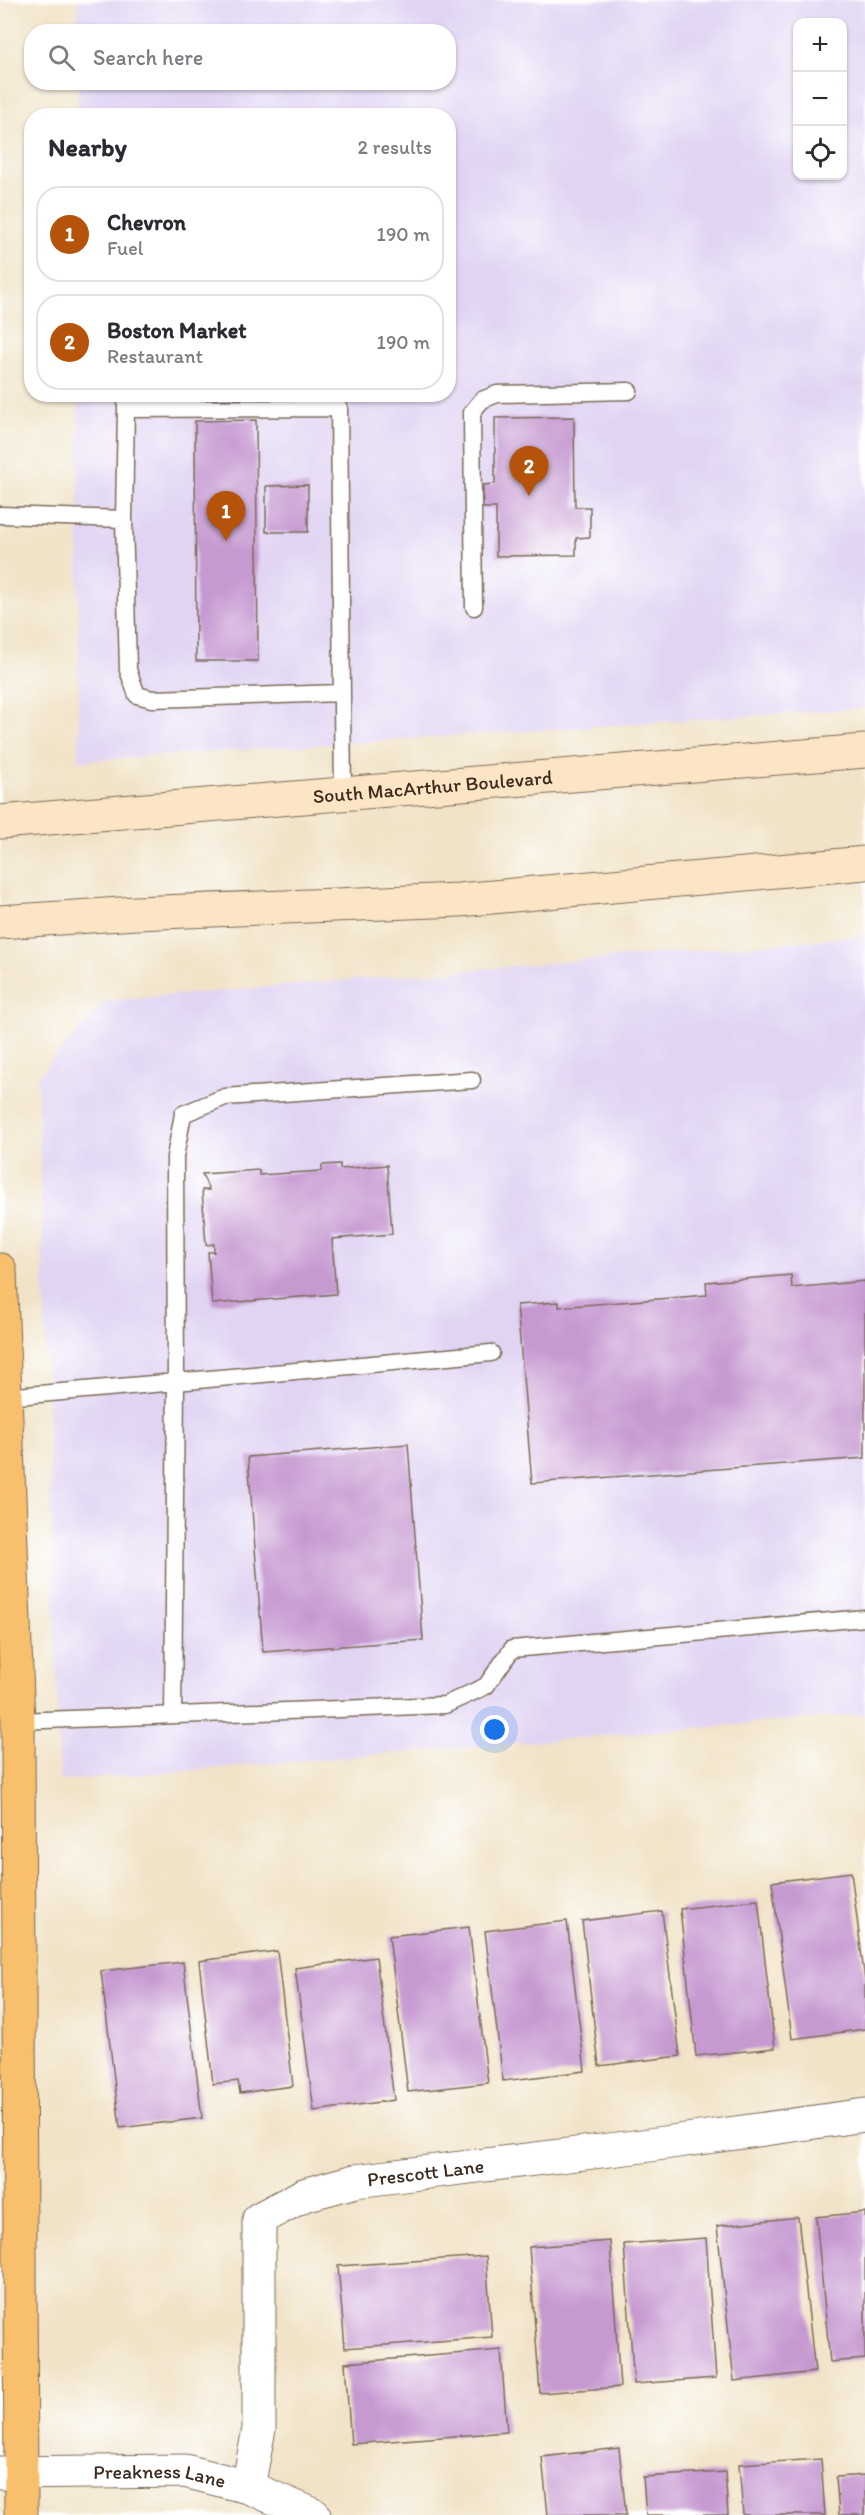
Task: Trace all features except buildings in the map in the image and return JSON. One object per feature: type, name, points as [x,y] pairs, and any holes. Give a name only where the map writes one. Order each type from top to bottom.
[{"type":"main road","name":"South MacArthur Boulevard","points":[[0,822],[865,751]]},
{"type":"main road","points":[[0,922],[148,913],[459,900],[865,863]]},
{"type":"main road","points":[[0,1270],[5,1397],[9,1721],[10,2474],[21,2515]]},
{"type":"street","name":"Prescott Lane","points":[[248,2487],[259,2429],[259,2219],[304,2194],[355,2181],[642,2146],[865,2115]]},
{"type":"street","name":"Preakness Lane","points":[[10,2474],[185,2471],[248,2487],[314,2515]]},
{"type":"lane","points":[[474,607],[472,412],[482,400],[497,394],[629,391]]},
{"type":"lane","points":[[342,693],[152,699],[137,695],[128,670],[124,519],[126,402],[339,408],[342,693],[343,795]]},
{"type":"lane","points":[[0,515],[124,519]]},
{"type":"lane","points":[[173,1715],[176,1382],[175,1157],[183,1114],[225,1097],[472,1080]]},
{"type":"lane","points":[[5,1397],[491,1353]]},
{"type":"lane","points":[[9,1721],[445,1705],[486,1686],[512,1649],[865,1618]]},
{"type":"shaded area","points":[[78,0],[865,0],[865,708],[79,761],[78,402],[456,402],[456,108],[78,108],[78,90],[456,90],[456,24],[78,24]]},
{"type":"shaded area","points":[[865,936],[865,1714],[60,1781],[37,1077],[106,1001]]},
{"type":"place","name":"Boston Market","points":[[529,496]]},
{"type":"place","name":"Chevron","points":[[226,541]]}]
